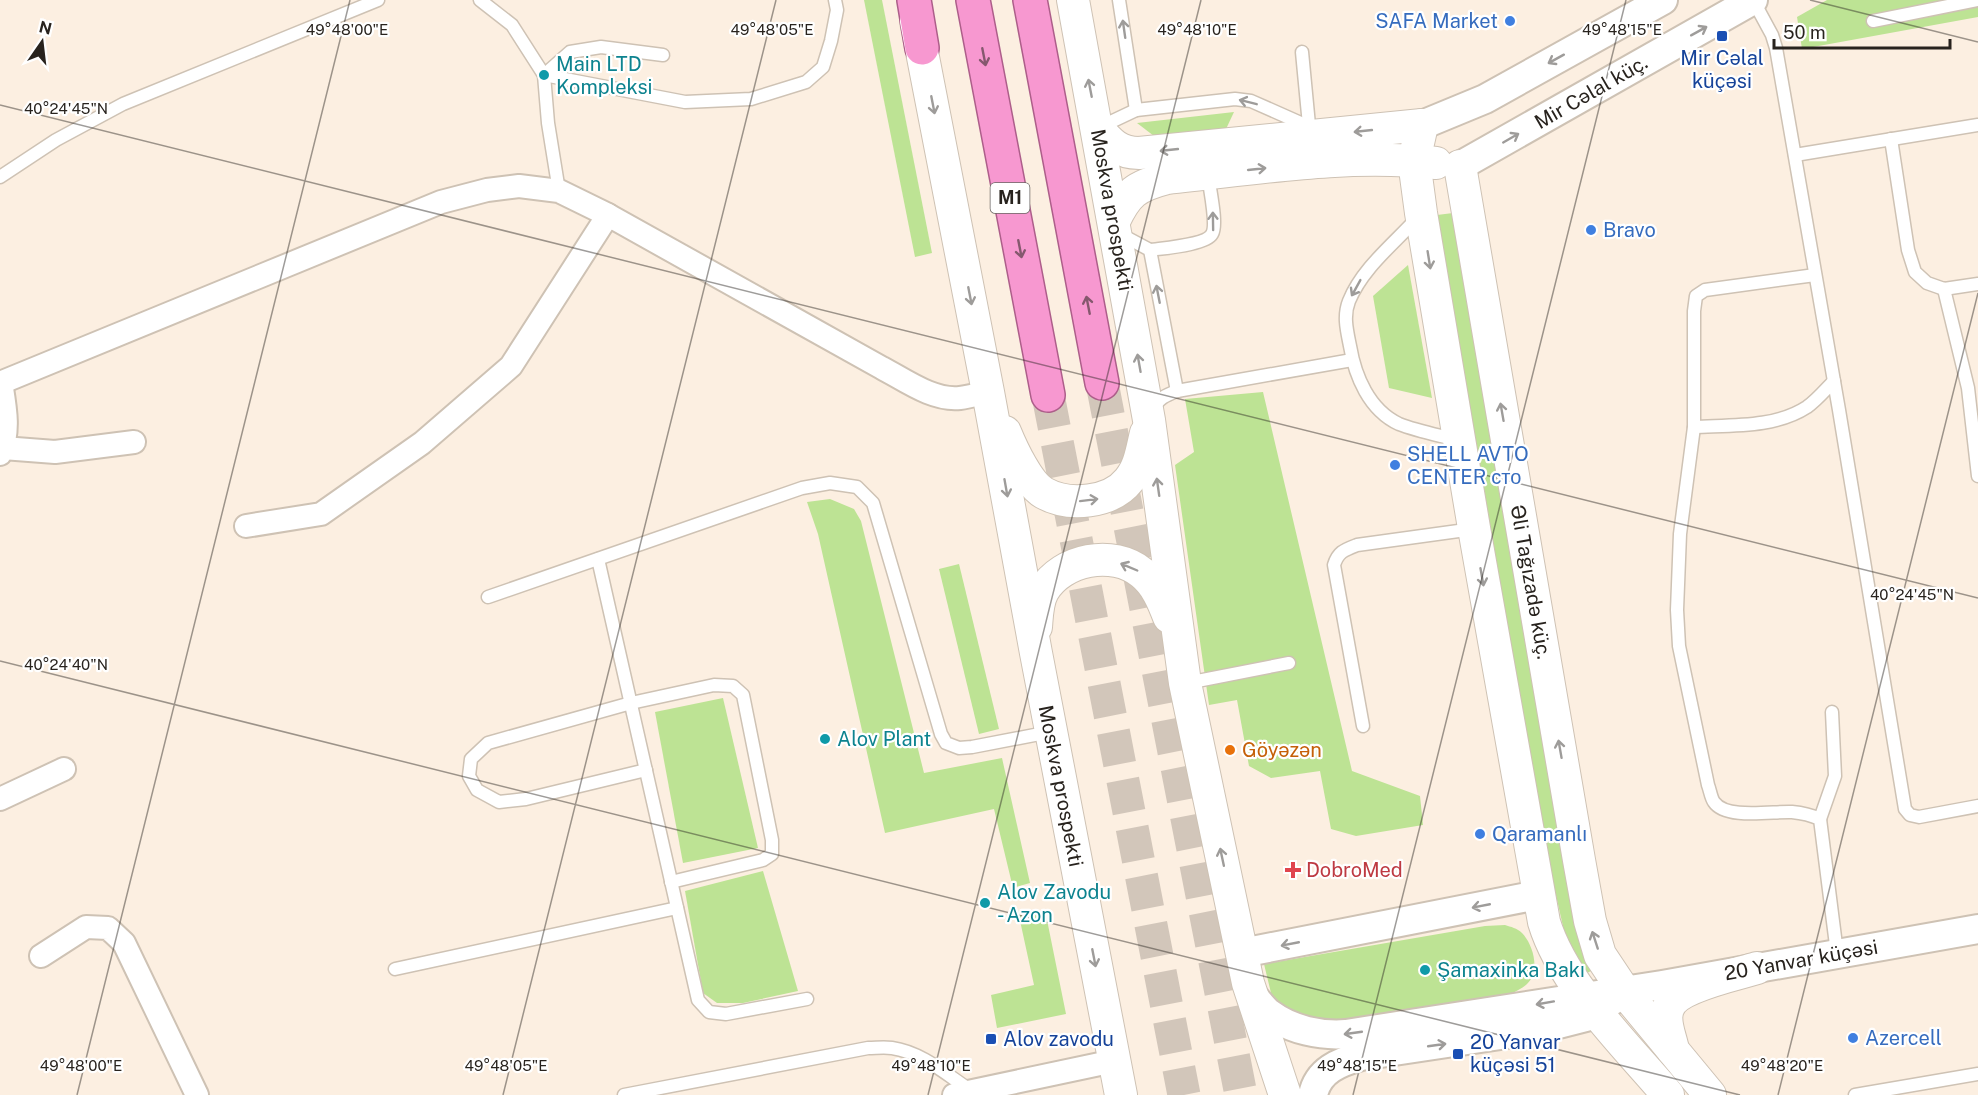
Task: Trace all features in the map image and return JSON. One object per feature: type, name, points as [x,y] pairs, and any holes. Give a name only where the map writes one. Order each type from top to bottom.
[{"type":"highway","points":[[912,0],[922,48]]},
{"type":"highway","name":"M1","points":[[973,0],[1048,395]]},
{"type":"highway","name":"Moskva prospekti","points":[[1030,0],[1102,383]]},
{"type":"main road","name":"Moskva prospekti","points":[[1073,0],[1149,420],[1180,649]]},
{"type":"main road","points":[[922,48],[1036,653]]},
{"type":"main road","points":[[1097,128],[1112,144],[1121,151],[1129,153],[1314,130],[1422,125],[1460,166]]},
{"type":"main road","points":[[1422,125],[1414,161],[1421,213],[1538,894],[1551,944],[1560,961],[1591,1004],[1668,1095]]},
{"type":"main road","points":[[1114,226],[1123,202],[1131,192],[1145,183],[1167,178],[1343,160],[1381,159],[1460,166]]},
{"type":"main road","name":"Əli Tağızadə küç.","points":[[1460,166],[1590,921],[1600,955],[1624,991],[1710,1095]]},
{"type":"main road","points":[[1421,213],[1432,199],[1440,195],[1455,197],[1468,208]]},
{"type":"main road","points":[[988,392],[1009,441],[1029,477],[1043,493],[1069,501],[1094,500],[1118,492],[1130,480],[1139,463],[1149,420]]},
{"type":"main road","points":[[1036,653],[1037,611],[1042,592],[1054,577],[1078,564],[1106,560],[1126,564],[1142,573],[1161,597],[1180,649],[1185,683],[1251,993],[1285,1095]]},
{"type":"main road","name":"Moskva prospekti","points":[[1036,653],[1121,1095]]},
{"type":"main road","points":[[1668,1043],[1666,1018],[1671,1001],[1696,987],[1757,968]]},
{"type":"street","name":"Mir Cəlal küç.","points":[[1460,166],[1753,0]]},
{"type":"street","points":[[1422,125],[1485,99],[1656,2]]},
{"type":"street","points":[[134,442],[56,452],[1,451],[6,431],[6,410],[1,383],[441,202],[488,190],[519,186],[559,190],[926,391],[945,398],[961,398],[988,392]]},
{"type":"street","points":[[246,526],[321,514],[422,443],[511,366],[608,215]]},
{"type":"street","points":[[0,799],[64,769]]},
{"type":"street","points":[[1242,953],[1538,894]]},
{"type":"street","points":[[41,956],[86,927],[108,928],[124,943],[197,1095]]},
{"type":"street","name":"20 Yanvar küçəsi","points":[[1591,1004],[1624,991],[1978,929]]},
{"type":"street","points":[[1251,993],[1268,1013],[1280,1021],[1308,1031],[1335,1035],[1591,1004]]},
{"type":"street","points":[[1313,1095],[1318,1081],[1325,1072],[1344,1061],[1361,1056],[1539,1029],[1575,1020],[1591,1004]]},
{"type":"street","points":[[976,1092],[1114,1061]]},
{"type":"lane","points":[[0,177],[56,140],[123,104],[378,0]]},
{"type":"lane","points":[[480,0],[512,25],[544,75],[548,123],[559,190]]},
{"type":"lane","points":[[544,75],[686,102],[751,99],[806,82],[823,67],[831,41],[837,10],[836,0]]},
{"type":"lane","points":[[1119,0],[1136,110]]},
{"type":"lane","points":[[1753,0],[1772,35],[1776,48],[1905,808],[1910,815],[1919,817],[1978,806]]},
{"type":"lane","points":[[1873,21],[1978,0]]},
{"type":"lane","points":[[544,75],[570,52],[601,47],[663,55]]},
{"type":"lane","points":[[1302,52],[1314,130]]},
{"type":"lane","points":[[1097,128],[1136,110],[1235,99],[1251,101],[1314,130]]},
{"type":"lane","points":[[1794,155],[1978,125]]},
{"type":"lane","points":[[1891,139],[1908,250],[1915,272],[1926,283],[1944,289],[1978,284]]},
{"type":"lane","points":[[1114,226],[1150,250],[1204,241],[1212,234],[1214,224],[1208,174]]},
{"type":"lane","points":[[1421,213],[1369,269],[1348,302],[1345,318],[1352,360],[1361,386],[1378,408],[1398,423],[1459,441]]},
{"type":"lane","points":[[1150,250],[1177,391]]},
{"type":"lane","points":[[1815,275],[1705,290],[1696,296],[1694,427],[1680,534],[1678,581],[1679,646],[1708,785],[1714,802],[1721,809],[1731,813],[1792,812],[1820,819]]},
{"type":"lane","points":[[1944,289],[1968,388],[1978,476]]},
{"type":"lane","points":[[1149,420],[1156,404],[1165,395],[1177,391],[1352,360]]},
{"type":"lane","points":[[1694,427],[1763,422],[1793,415],[1810,405],[1834,381]]},
{"type":"lane","points":[[488,597],[802,488],[830,483],[857,487],[873,503],[941,734],[946,743],[959,748],[972,747],[1051,732]]},
{"type":"lane","points":[[1363,726],[1334,565],[1337,555],[1357,545],[1474,528]]},
{"type":"lane","points":[[598,559],[698,1000],[709,1012],[726,1014],[807,999]]},
{"type":"lane","points":[[1185,683],[1289,663]]},
{"type":"lane","points":[[646,770],[526,799],[499,802],[477,790],[469,776],[471,759],[488,743],[631,703],[714,685],[733,686],[743,695],[772,840],[772,854],[763,860],[671,882]]},
{"type":"lane","points":[[1832,712],[1835,776],[1820,819],[1837,953]]},
{"type":"lane","points":[[395,969],[677,908]]},
{"type":"lane","points":[[624,1095],[868,1048],[891,1048],[909,1053],[976,1092]]},
{"type":"lane","points":[[1855,1095],[1978,1074]]},
{"type":"green space","points":[[864,0],[882,0],[932,253],[915,257]]},
{"type":"green space","points":[[1827,0],[1978,0],[1978,17],[1802,49],[1797,17]]},
{"type":"green space","points":[[1234,112],[1226,129],[1154,136],[1137,123]]},
{"type":"green space","points":[[1453,213],[1595,969],[1587,973],[1565,935],[1547,856],[1437,215]]},
{"type":"green space","points":[[1408,265],[1432,398],[1389,388],[1373,296]]},
{"type":"green space","points":[[1263,392],[1352,771],[1420,796],[1423,825],[1356,836],[1331,829],[1320,771],[1271,778],[1249,766],[1237,700],[1209,705],[1175,465],[1194,452],[1185,399]]},
{"type":"green space","points":[[830,499],[854,509],[861,521],[924,773],[1002,758],[1030,883],[1013,888],[994,809],[885,833],[818,534],[807,502]]},
{"type":"green space","points":[[959,564],[999,729],[979,734],[939,569]]},
{"type":"green space","points":[[723,698],[758,848],[683,863],[655,712]]},
{"type":"green space","points":[[763,871],[798,991],[743,1003],[717,1003],[703,993],[685,891]]},
{"type":"green space","points":[[1045,910],[1066,1014],[997,1028],[991,995],[1034,985],[1019,916]]},
{"type":"green space","points":[[1505,925],[1522,933],[1534,958],[1534,972],[1531,979],[1521,988],[1511,994],[1351,1023],[1319,1022],[1283,1009],[1271,993],[1264,964],[1485,926]]},
{"type":"tunnel","points":[[1102,383],[1241,1095]]},
{"type":"tunnel","points":[[1048,395],[1184,1095]]},
{"type":"place","name":"SAFA Market","points":[[1510,21]]},
{"type":"place","name":"Mir Cəlal küçəsi","points":[[1722,36]]},
{"type":"place","name":"Main LTD Kompleksi","points":[[544,75]]},
{"type":"place","name":"Bravo","points":[[1591,230]]},
{"type":"place","name":"SHELL AVTO CENTER сто","points":[[1395,465]]},
{"type":"place","name":"Alov Plant","points":[[825,739]]},
{"type":"place","name":"Göyəzən","points":[[1230,750]]},
{"type":"place","name":"Qaramanlı","points":[[1480,834]]},
{"type":"place","name":"DobroMed","points":[[1293,870]]},
{"type":"place","name":"Alov Zavodu - Azon","points":[[985,903]]},
{"type":"place","name":"Şamaxinka Bakı","points":[[1425,970]]},
{"type":"place","name":"Azercell","points":[[1853,1038]]},
{"type":"place","name":"Alov zavodu","points":[[991,1039]]},
{"type":"place","name":"20 Yanvar küçəsi 51","points":[[1458,1054]]}]
